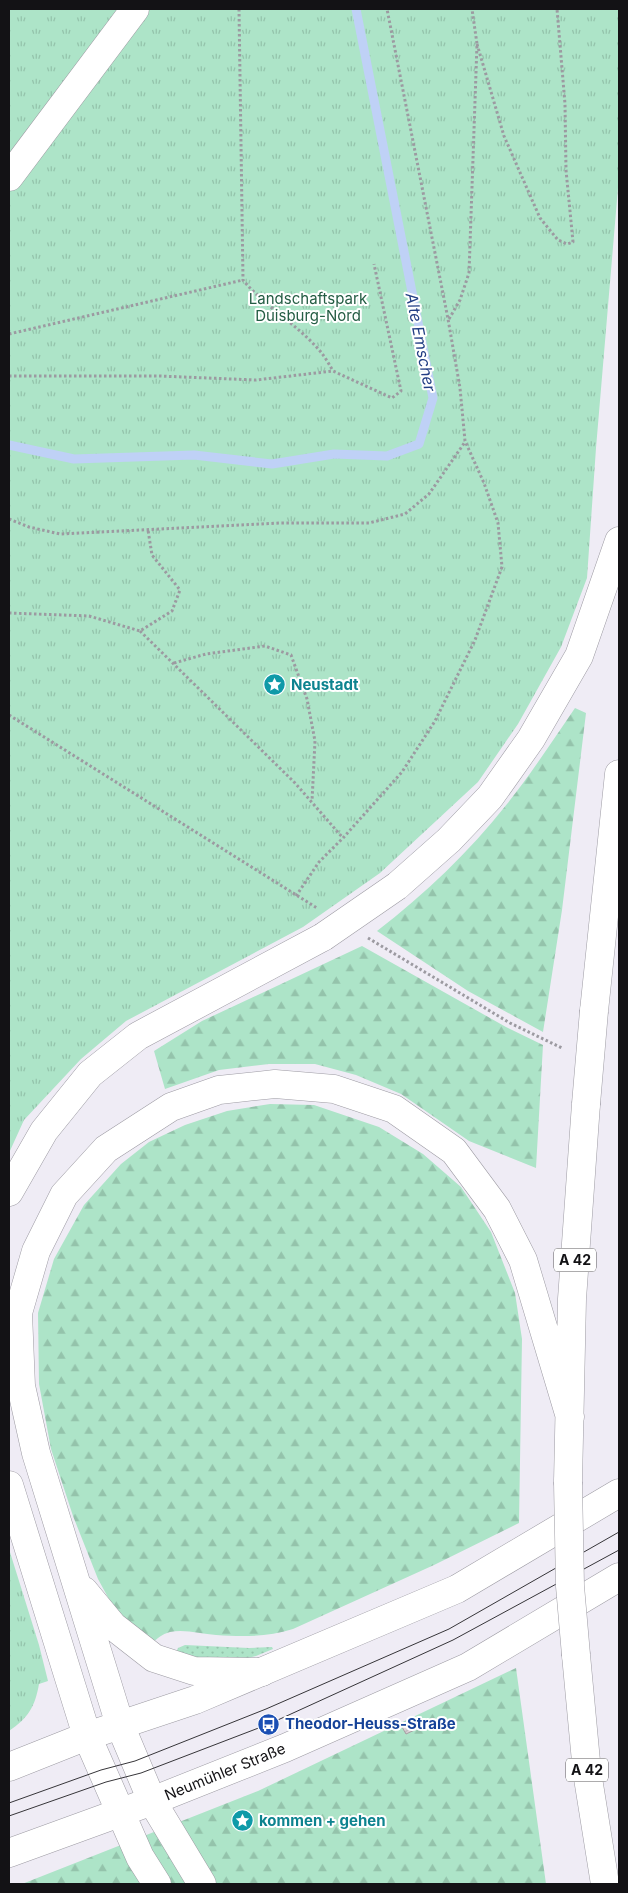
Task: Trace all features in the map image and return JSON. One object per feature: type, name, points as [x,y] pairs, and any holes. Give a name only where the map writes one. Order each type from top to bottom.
[{"type":"main road","points":[[9,177],[135,9]]},
{"type":"main road","points":[[9,1192],[44,1130],[90,1074],[138,1036],[323,937],[397,886],[449,840],[490,796],[530,739],[579,656],[619,541]]},
{"type":"main road","name":"A 42","points":[[605,1884],[587,1772],[576,1654],[570,1586],[568,1482],[572,1299],[586,1104],[619,774]]},
{"type":"main road","points":[[202,1884],[152,1801],[120,1725],[36,1453],[22,1386],[18,1313],[36,1251],[64,1195],[106,1149],[171,1107],[219,1090],[275,1084],[334,1089],[394,1109],[454,1151],[498,1209],[523,1260],[570,1417]]},
{"type":"main road","points":[[9,1485],[87,1736],[140,1858],[156,1884]]},
{"type":"main road","points":[[9,1766],[87,1736],[195,1700],[457,1589],[619,1492]]},
{"type":"main road","name":"Neumühler Straße","points":[[9,1853],[152,1801],[285,1748],[468,1667],[619,1578]]},
{"type":"main road","points":[[75,1581],[113,1626],[154,1658],[194,1671],[262,1672]]},
{"type":"path","points":[[239,9],[243,280],[255,295],[297,329],[321,352],[333,371]]},
{"type":"path","points":[[296,896],[319,862],[402,772],[435,721],[475,640],[502,567],[498,523],[484,483],[465,441],[460,388],[448,319],[387,9]]},
{"type":"path","points":[[472,9],[477,44],[504,136],[540,218],[558,240],[567,244],[574,242],[566,170],[565,104],[557,9]]},
{"type":"path","points":[[448,319],[460,300],[469,273],[477,44]]},
{"type":"path","points":[[9,376],[159,376],[256,380],[333,371],[392,398],[401,391],[374,264]]},
{"type":"path","points":[[9,334],[243,280]]},
{"type":"path","points":[[9,519],[29,527],[60,534],[279,523],[369,523],[405,514],[430,494],[465,441]]},
{"type":"path","points":[[140,631],[172,611],[180,590],[152,555],[148,530]]},
{"type":"path","points":[[9,613],[89,616],[140,631],[295,783],[343,838]]},
{"type":"path","points":[[173,664],[206,654],[265,646],[291,654],[307,699],[315,741],[312,802]]},
{"type":"path","points":[[9,715],[320,910]]},
{"type":"path","points":[[360,934],[510,1023],[569,1052]]},
{"type":"green space","name":"Landschaftspark Duisburg-Nord","points":[[9,9],[619,9],[619,176],[587,578],[561,647],[518,724],[478,782],[380,873],[303,927],[126,1021],[81,1059],[24,1120],[9,1153]]},
{"type":"green space","points":[[575,708],[586,713],[562,910],[543,1032],[468,991],[377,931],[462,856],[516,793]]},
{"type":"green space","points":[[362,946],[506,1027],[543,1045],[536,1168],[469,1141],[401,1094],[356,1075],[315,1064],[269,1064],[219,1070],[165,1089],[154,1051],[202,1021]]},
{"type":"green space","points":[[270,1104],[314,1105],[379,1127],[423,1154],[461,1187],[491,1232],[515,1293],[522,1339],[519,1523],[434,1565],[293,1629],[274,1634],[246,1636],[176,1631],[162,1635],[151,1645],[116,1612],[98,1579],[73,1516],[51,1449],[39,1384],[38,1313],[54,1259],[84,1205],[121,1164],[149,1142],[185,1125],[227,1111]]},
{"type":"green space","points":[[9,1549],[39,1645],[48,1681],[39,1684],[30,1711],[9,1731]]},
{"type":"green space","points":[[185,1645],[249,1648],[272,1647],[273,1649],[256,1656],[235,1661],[175,1655],[178,1648]]},
{"type":"green space","points":[[516,1668],[546,1884],[22,1884],[258,1791]]},
{"type":"building","points":[[417,1720],[421,1727],[406,1734],[402,1727]]},
{"type":"waterway","name":"Alte Emscher","points":[[9,445],[74,459],[194,455],[272,464],[334,454],[387,456],[419,444],[433,398],[356,9]]},
{"type":"tram line","points":[[9,1803],[101,1770],[135,1761],[266,1709],[449,1629],[619,1532]]},
{"type":"tram line","points":[[9,1816],[106,1782],[141,1773],[269,1724],[453,1640],[619,1550]]},
{"type":"place","name":"Neustadt","points":[[275,685]]},
{"type":"place","name":"Theodor-Heuss-Straße","points":[[269,1724]]},
{"type":"place","name":"kommen + gehen","points":[[243,1821]]}]
